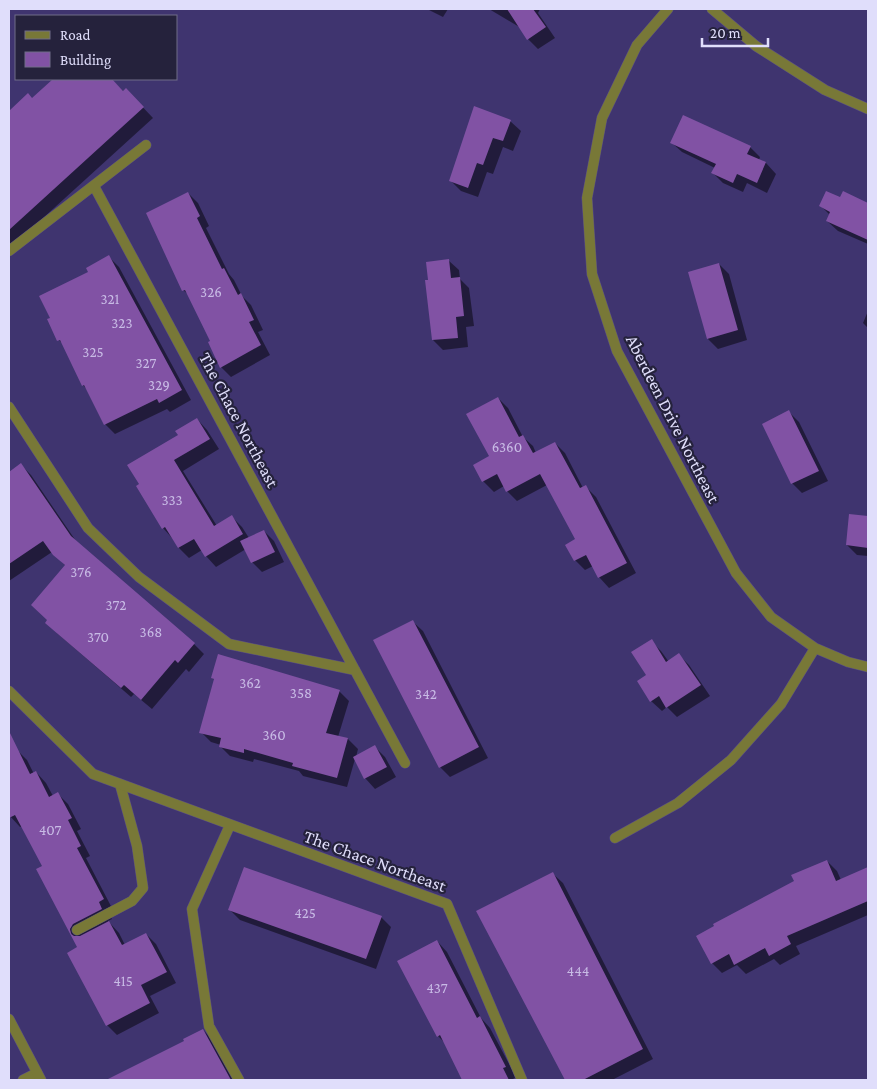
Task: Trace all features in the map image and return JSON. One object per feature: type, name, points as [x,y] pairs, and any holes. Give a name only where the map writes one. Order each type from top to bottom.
[{"type":"street","name":"Aberdeen Drive Northeast","points":[[668,9],[637,45],[602,118],[586,198],[592,274],[617,351],[736,573],[770,617],[815,648],[848,662],[868,667]]},
{"type":"street","points":[[712,9],[756,46],[826,90],[868,109]]},
{"type":"street","points":[[9,251],[146,145]]},
{"type":"street","name":"The Chace Northeast","points":[[94,186],[405,763]]},
{"type":"street","points":[[9,407],[88,528],[139,577],[229,644],[356,670]]},
{"type":"street","points":[[615,838],[678,803],[731,760],[781,704],[815,648]]},
{"type":"street","name":"The Chace Northeast","points":[[9,691],[93,774],[447,904],[522,1080]]},
{"type":"street","points":[[77,930],[132,901],[143,888],[137,846],[120,784]]},
{"type":"street","points":[[230,825],[192,909],[209,1026],[239,1080]]},
{"type":"street","points":[[9,1019],[39,1076],[23,1080]]},
{"type":"building","points":[[507,9],[533,9],[546,27],[527,40]]},
{"type":"building","points":[[52,80],[113,80],[123,91],[126,88],[144,107],[9,230],[9,111],[28,93],[32,98]]},
{"type":"building","points":[[474,106],[511,120],[503,141],[493,138],[483,165],[477,163],[468,188],[449,181]]},
{"type":"building","points":[[683,115],[751,146],[747,154],[766,162],[757,183],[737,174],[733,183],[711,173],[716,164],[670,143]]},
{"type":"building","points":[[826,191],[840,197],[843,191],[868,203],[868,240],[826,221],[830,212],[819,206]]},
{"type":"building","points":[[188,192],[200,216],[197,218],[222,269],[224,268],[238,295],[241,293],[254,320],[249,322],[261,345],[220,368],[208,342],[210,341],[185,290],[182,291],[146,213]]},
{"type":"building","points":[[109,255],[182,390],[159,403],[157,399],[104,425],[84,385],[82,386],[60,340],[57,341],[47,319],[50,318],[39,296],[88,272],[86,268]]},
{"type":"building","points":[[449,259],[451,278],[460,277],[464,316],[456,317],[458,338],[432,340],[425,280],[428,280],[426,262]]},
{"type":"building","points":[[719,263],[738,330],[707,339],[688,272]]},
{"type":"building","points":[[498,397],[519,437],[523,435],[533,453],[555,442],[580,488],[586,485],[627,563],[598,578],[586,555],[574,561],[565,545],[575,539],[540,474],[506,492],[497,474],[482,482],[473,465],[489,456],[466,414]]},
{"type":"building","points":[[789,410],[819,471],[791,484],[762,424]]},
{"type":"building","points":[[197,418],[210,439],[174,460],[214,526],[232,515],[243,534],[205,557],[194,539],[178,548],[165,527],[162,529],[136,486],[139,484],[127,465],[178,435],[175,431]]},
{"type":"building","points":[[21,463],[71,536],[195,643],[178,663],[175,660],[141,700],[124,685],[121,688],[45,623],[47,620],[31,605],[65,565],[53,555],[43,541],[9,564],[9,472]]},
{"type":"building","points":[[849,514],[868,516],[868,548],[846,545]]},
{"type":"building","points":[[264,530],[275,552],[251,563],[240,541]]},
{"type":"building","points":[[413,620],[479,747],[439,768],[373,640]]},
{"type":"building","points":[[652,639],[666,662],[679,653],[701,685],[666,708],[659,696],[650,702],[637,681],[646,675],[631,652]]},
{"type":"building","points":[[218,654],[340,690],[326,733],[348,738],[337,778],[292,766],[293,763],[244,749],[244,753],[219,747],[221,738],[199,733],[214,679],[211,678]]},
{"type":"building","points":[[9,731],[30,774],[36,771],[49,797],[58,792],[72,818],[68,820],[81,846],[77,848],[104,899],[99,902],[102,909],[73,924],[70,929],[71,934],[80,936],[109,921],[122,945],[146,933],[167,972],[141,985],[150,1003],[106,1026],[67,953],[77,947],[36,869],[42,866],[15,815],[9,818]]},
{"type":"building","points":[[375,745],[387,767],[364,779],[353,757]]},
{"type":"building","points":[[827,860],[836,881],[868,867],[868,901],[787,936],[791,944],[769,956],[765,948],[734,965],[729,954],[711,964],[696,936],[714,926],[713,924],[794,881],[791,875]]},
{"type":"building","points":[[244,867],[382,916],[366,959],[228,910]]},
{"type":"building","points":[[553,872],[643,1049],[583,1080],[565,1080],[476,911]]},
{"type":"building","points":[[437,940],[477,1018],[480,1016],[506,1067],[503,1068],[509,1080],[462,1080],[440,1035],[437,1037],[397,961]]},
{"type":"building","points":[[203,1029],[231,1080],[106,1080],[184,1041],[183,1039]]}]
